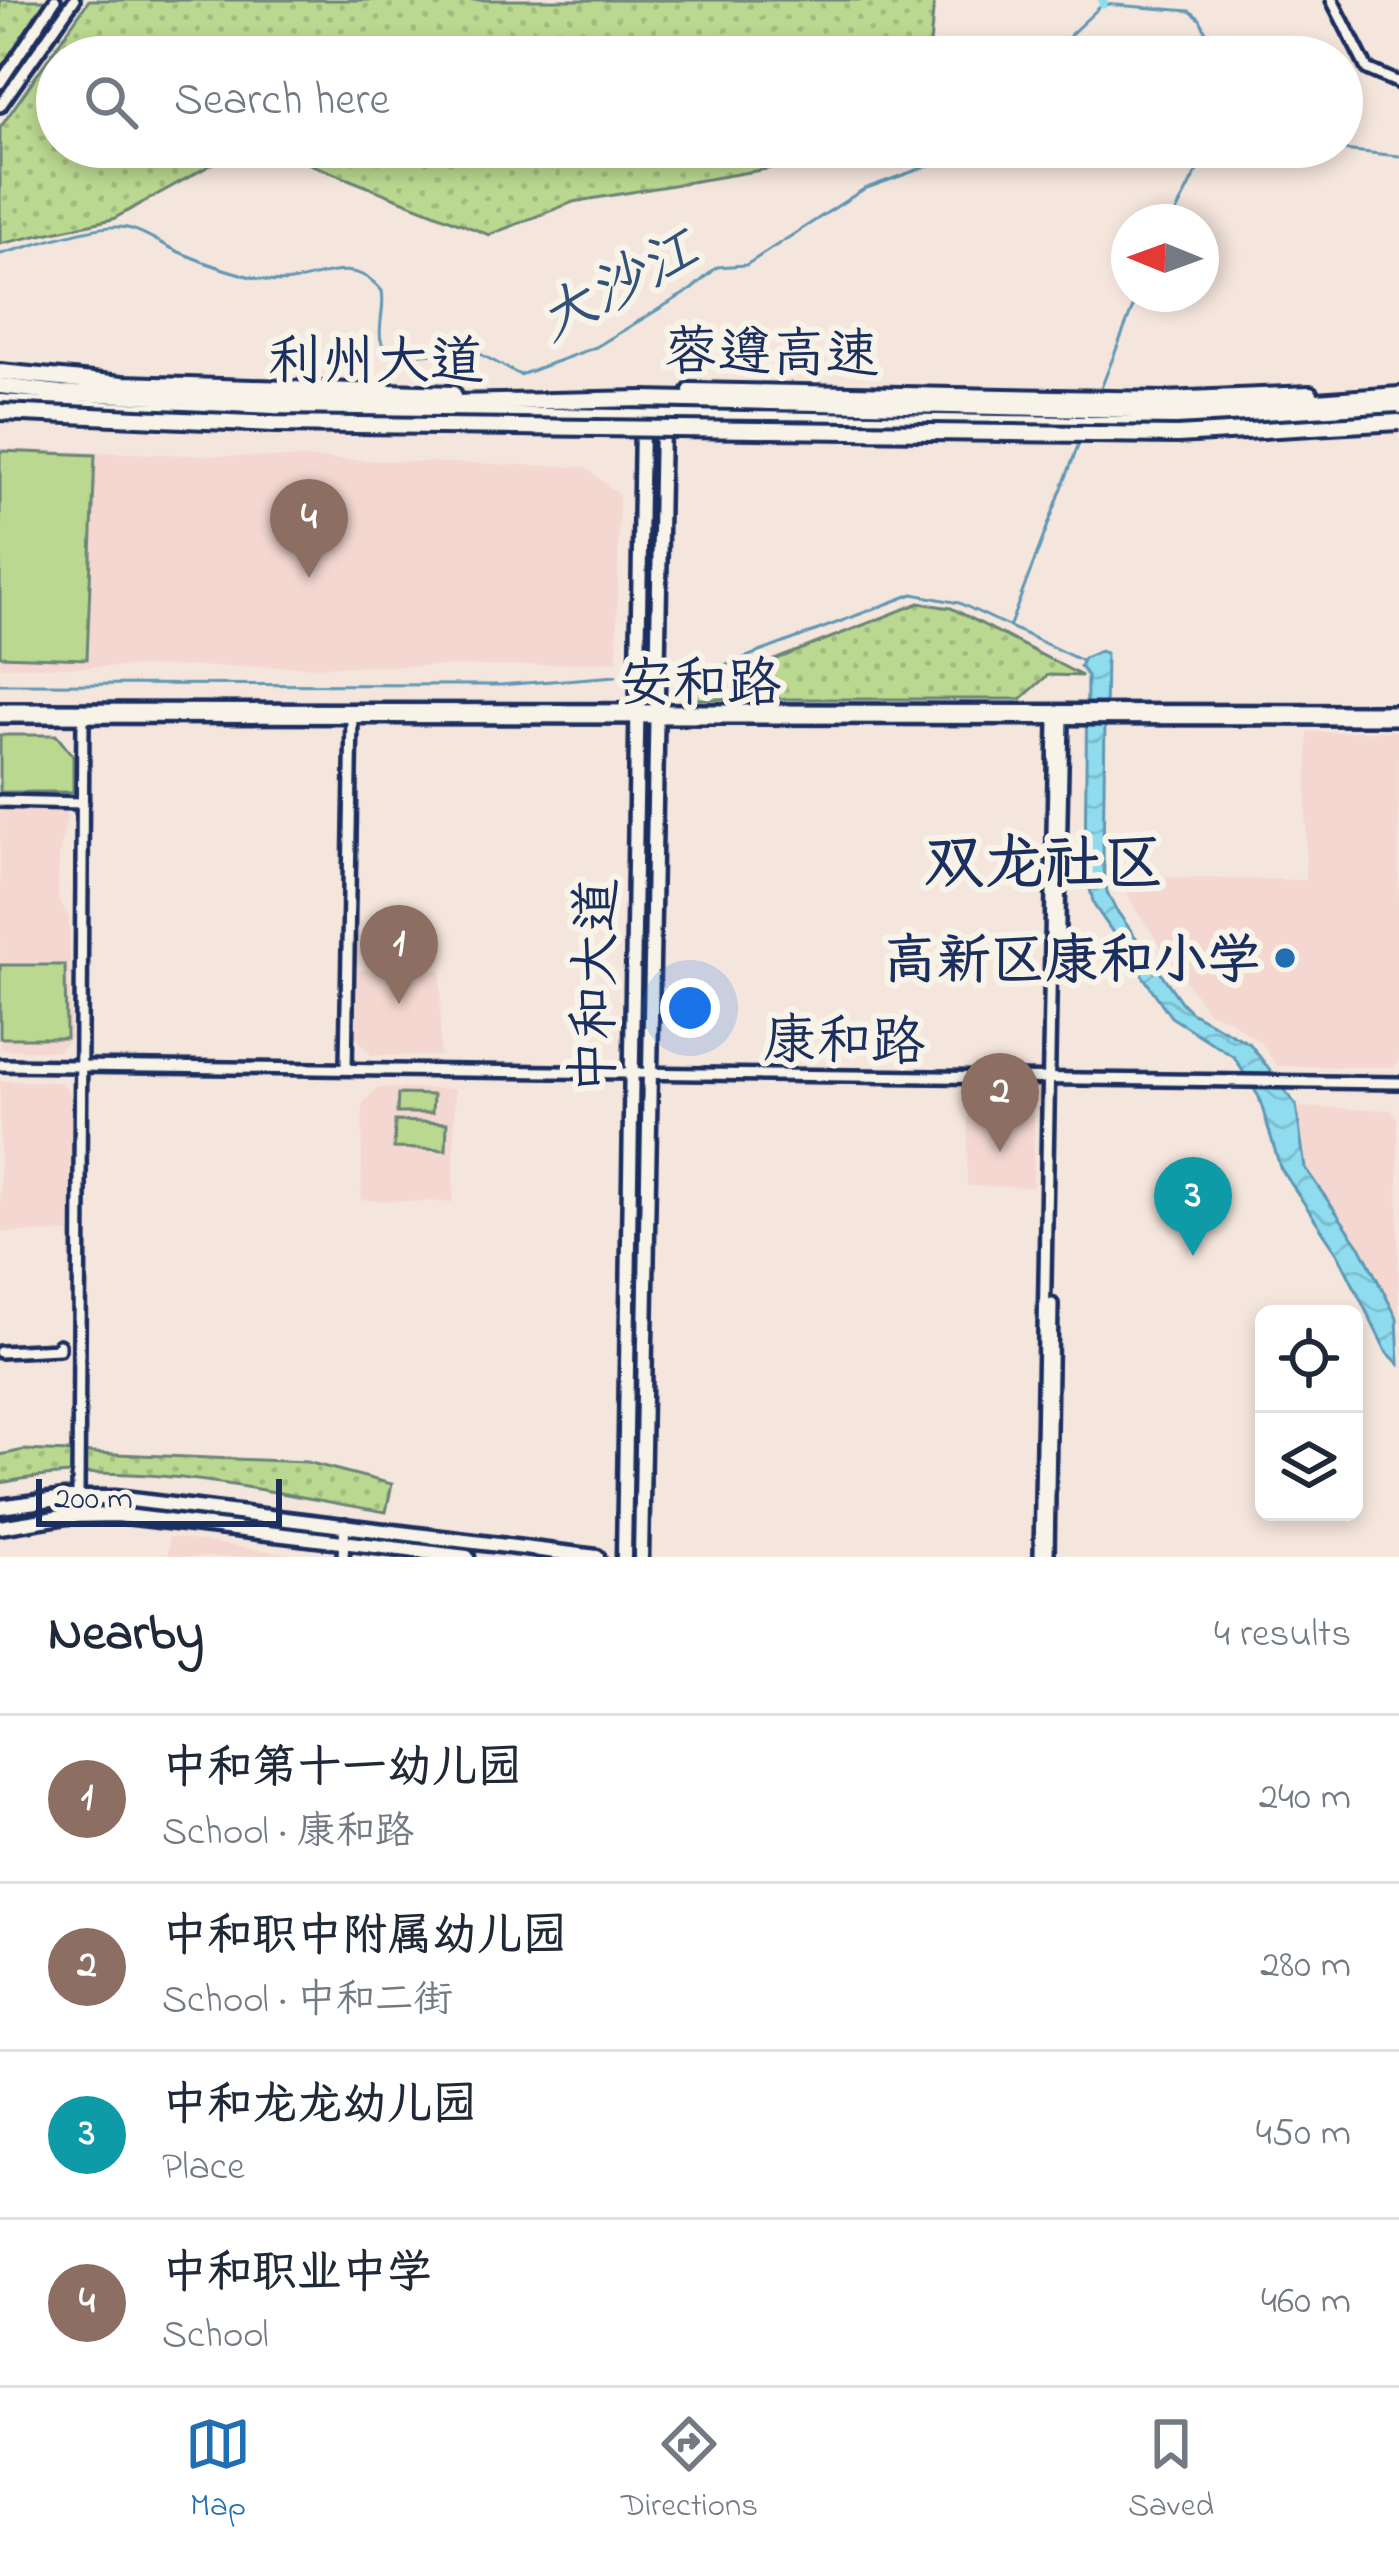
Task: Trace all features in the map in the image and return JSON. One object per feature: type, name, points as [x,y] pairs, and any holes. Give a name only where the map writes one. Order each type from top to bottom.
[{"type":"highway","name":"蓉遵高速","points":[[0,372],[123,384],[428,394],[671,391],[1164,400],[1399,391]]},
{"type":"highway","name":"利州大道","points":[[0,386],[61,393],[407,404],[643,399],[1070,417]]},
{"type":"highway","name":"利州大道","points":[[0,402],[109,410],[1070,417],[1399,391]]},
{"type":"highway","name":"利州大道","points":[[1114,416],[1176,424],[1399,406]]},
{"type":"highway","name":"蓉遵高速","points":[[0,412],[294,424],[1177,435],[1399,422]]},
{"type":"main road","name":"中和大道","points":[[624,1557],[642,416]]},
{"type":"main road","name":"中和大道","points":[[641,1557],[662,416]]},
{"type":"main road","points":[[0,1507],[115,1498],[597,1557]]},
{"type":"main road","points":[[0,1527],[68,1516],[117,1515],[467,1557]]},
{"type":"street","points":[[0,82],[56,0]]},
{"type":"street","points":[[49,36],[74,0]]},
{"type":"street","points":[[1332,0],[1350,36]]},
{"type":"street","points":[[0,106],[36,54]]},
{"type":"street","points":[[1363,61],[1367,69],[1399,82]]},
{"type":"street","name":"安和路","points":[[0,713],[1399,715]]},
{"type":"street","points":[[78,1498],[83,713]]},
{"type":"street","points":[[346,1068],[352,713]]},
{"type":"street","points":[[1044,1557],[1059,715]]},
{"type":"street","points":[[0,801],[83,803]]},
{"type":"street","name":"康和路","points":[[0,1065],[1399,1083]]},
{"type":"street","points":[[0,1352],[50,1351],[59,1345]]},
{"type":"street","points":[[343,1557],[345,1524]]},
{"type":"shaded area","points":[[0,449],[585,467],[619,495],[617,661],[518,666],[0,667]]},
{"type":"shaded area","name":"高新区康和小学","points":[[1399,731],[1399,1061],[1392,1067],[1277,1066],[1261,1043],[1228,1019],[1208,1012],[1132,905],[1122,877],[1305,880],[1308,732]]},
{"type":"shaded area","points":[[0,803],[61,806],[67,817],[59,854],[58,898],[69,917],[71,1038],[58,1051],[0,1049]]},
{"type":"shaded area","points":[[358,970],[441,970],[440,1056],[371,1055],[356,1037]]},
{"type":"shaded area","points":[[0,1081],[60,1082],[73,1095],[70,1233],[0,1232]]},
{"type":"shaded area","points":[[377,1088],[455,1089],[453,1202],[361,1200],[363,1103]]},
{"type":"shaded area","points":[[968,1096],[1016,1097],[1034,1117],[1033,1187],[967,1186]]},
{"type":"shaded area","points":[[1296,1107],[1391,1110],[1398,1119],[1399,1325],[1361,1248],[1305,1168]]},
{"type":"shaded area","points":[[169,1537],[297,1555],[298,1557],[168,1557]]},
{"type":"green space","points":[[0,0],[49,0],[0,72]]},
{"type":"green space","points":[[89,0],[934,0],[931,36],[64,36]]},
{"type":"green space","points":[[36,76],[36,168],[205,168],[113,219],[0,244],[0,128]]},
{"type":"green space","points":[[320,168],[772,168],[573,202],[489,235]]},
{"type":"green space","points":[[0,451],[95,455],[87,659],[0,656]]},
{"type":"green space","points":[[919,603],[951,608],[1082,676],[1048,675],[1021,699],[695,699],[677,686],[754,668]]},
{"type":"green space","points":[[0,735],[56,735],[73,756],[73,792],[0,792]]},
{"type":"green space","points":[[0,965],[65,965],[66,1038],[0,1038]]},
{"type":"green space","points":[[398,1094],[433,1095],[432,1113],[397,1113]]},
{"type":"green space","points":[[395,1121],[447,1123],[446,1150],[394,1148]]},
{"type":"green space","points":[[24,1450],[307,1462],[392,1484],[386,1512],[242,1486],[145,1475],[96,1473],[0,1483],[0,1455]]},
{"type":"water","points":[[1106,653],[1103,859],[1107,892],[1182,1003],[1250,1044],[1296,1105],[1305,1168],[1361,1248],[1397,1318],[1399,1364],[1386,1351],[1338,1254],[1280,1167],[1259,1097],[1234,1057],[1171,1017],[1094,905],[1085,869],[1087,676],[1080,666],[1084,658]]},
{"type":"waterway","name":"大沙江","points":[[1070,36],[1103,4],[1190,11],[1208,36]]},
{"type":"waterway","name":"大沙江","points":[[1363,152],[1399,156]]},
{"type":"waterway","name":"大沙江","points":[[0,254],[119,227],[212,265],[269,281],[356,273],[382,291],[380,336],[395,356],[462,351],[482,355],[520,375],[596,347],[692,289],[717,267],[746,265],[864,189],[922,168]]},
{"type":"waterway","points":[[1180,204],[1198,168]]},
{"type":"waterway","points":[[1098,396],[1131,312]]},
{"type":"waterway","points":[[1010,625],[1081,438]]},
{"type":"waterway","points":[[686,672],[728,664],[913,594],[959,603],[1082,661]]},
{"type":"waterway","points":[[0,684],[500,685],[616,676]]},
{"type":"place","name":"中和职业中学","points":[[309,578]]},
{"type":"place","name":"高新区康和小学","points":[[1285,958]]},
{"type":"place","name":"中和第十一幼儿园","points":[[399,1004]]},
{"type":"place","name":"中和职中附属幼儿园","points":[[1000,1152]]},
{"type":"place","name":"中和龙龙幼儿园","points":[[1193,1256]]},
{"type":"district","name":"双龙社区","points":[[1044,861]]}]
